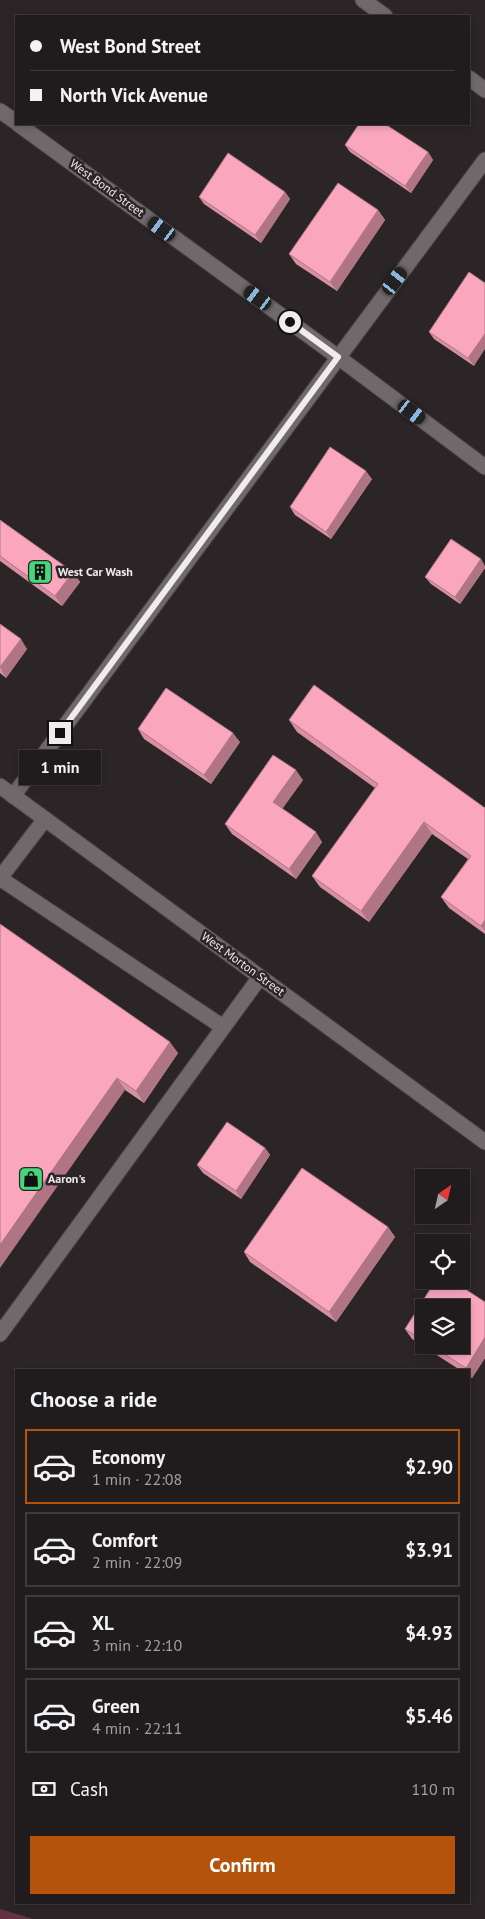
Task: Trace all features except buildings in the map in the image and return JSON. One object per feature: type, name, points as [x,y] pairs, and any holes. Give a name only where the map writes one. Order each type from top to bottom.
[{"type":"street","points":[[362,0],[384,15]]},
{"type":"street","points":[[470,79],[485,90]]},
{"type":"street","name":"West Bond Street","points":[[0,111],[15,122]]},
{"type":"street","name":"West Bond Street","points":[[20,125],[338,357],[485,467]]},
{"type":"street","points":[[14,796],[485,160]]},
{"type":"street","name":"West Morton Street","points":[[0,786],[485,1142]]},
{"type":"street","points":[[45,819],[0,879],[223,1027]]},
{"type":"street","points":[[0,1334],[260,976]]},
{"type":"shaded area","points":[[0,1909],[33,1919],[0,1919]]},
{"type":"place","name":"West Car Wash","points":[[40,572]]},
{"type":"place","name":"Aaron's","points":[[31,1179]]},
{"type":"route","points":[[60,733],[338,357],[290,322]]}]
